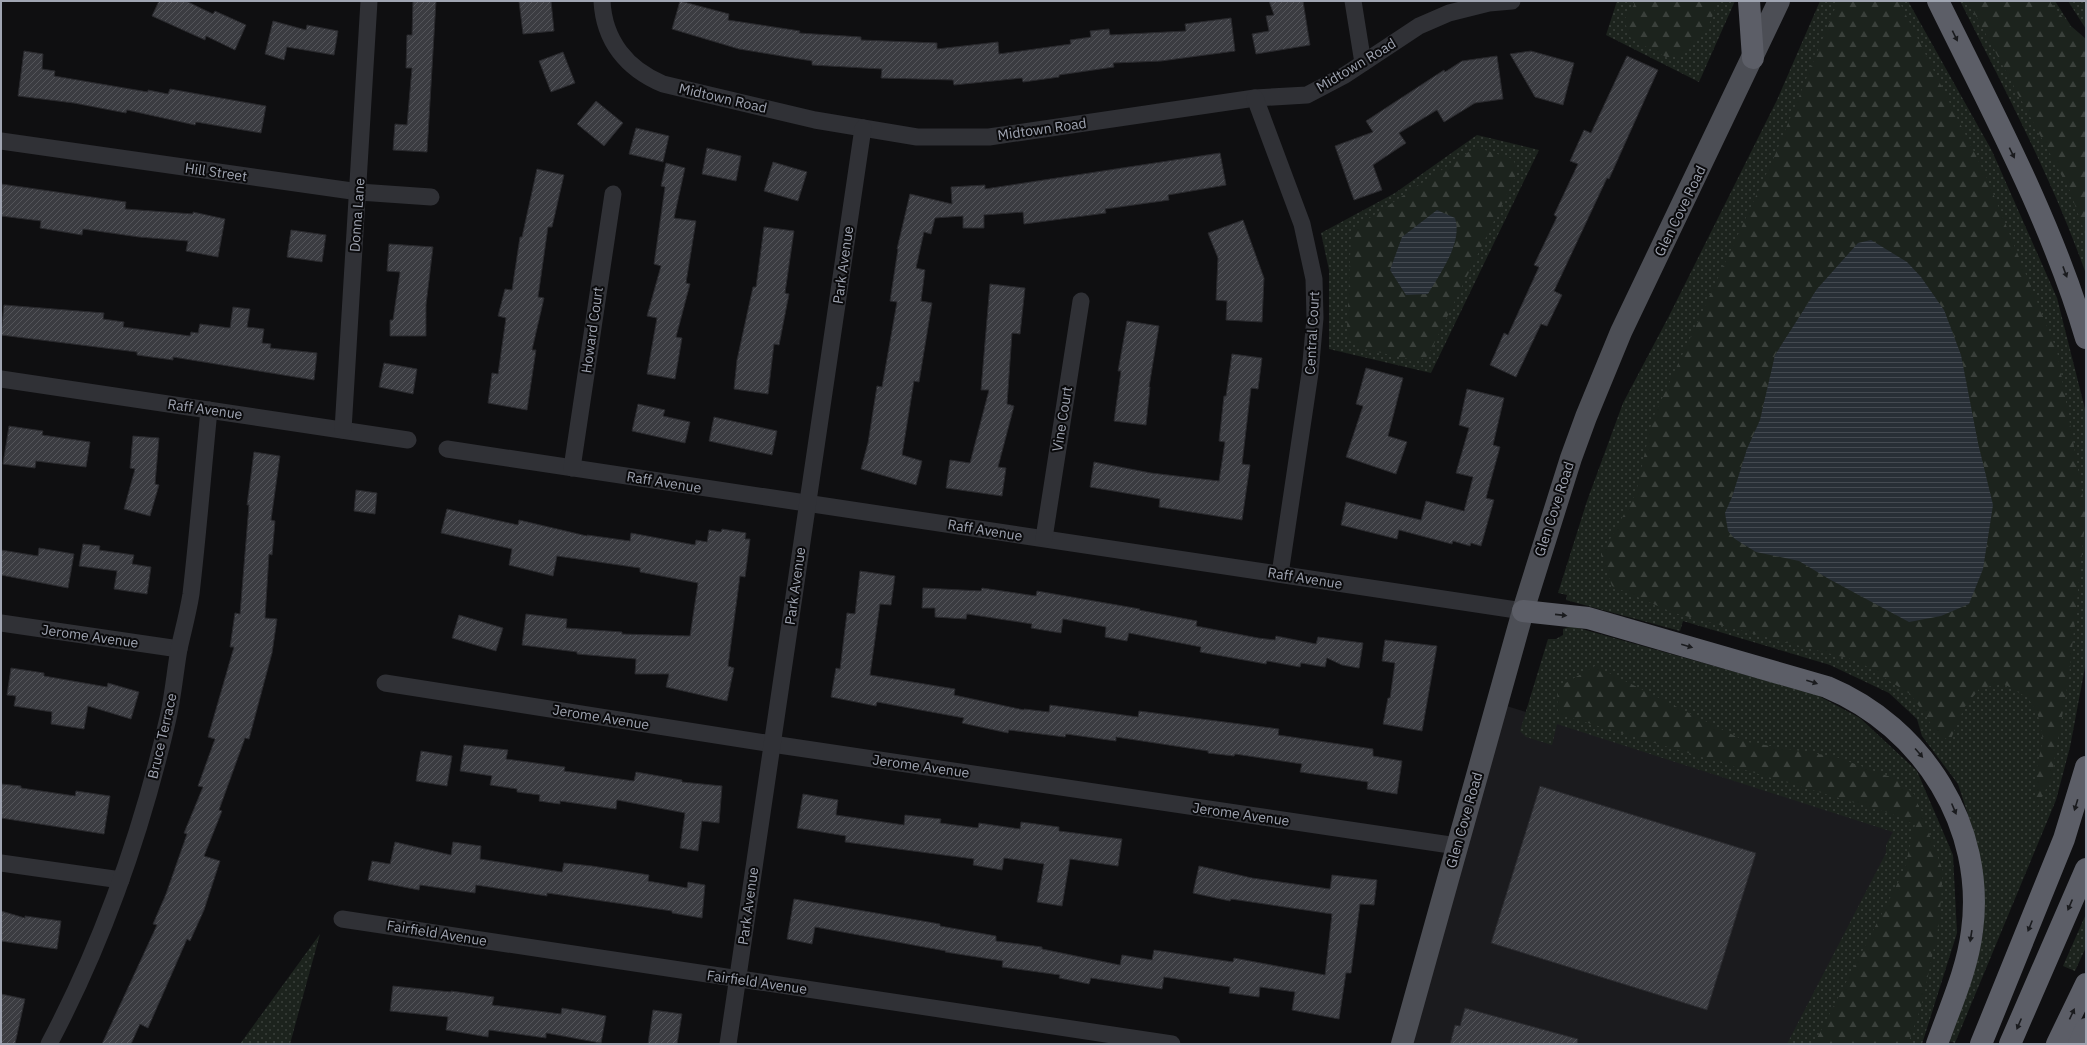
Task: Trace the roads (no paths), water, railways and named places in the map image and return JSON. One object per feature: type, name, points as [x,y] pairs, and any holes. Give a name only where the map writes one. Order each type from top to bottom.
[{"type":"highway","points":[[1749,1],[1753,58]]},
{"type":"highway","points":[[1938,1],[2034,197],[2064,269],[2086,338]]},
{"type":"highway","points":[[1522,611],[1588,618],[1827,687],[1857,701],[1874,712],[1916,750],[1936,775],[1953,807],[1967,847],[1973,890],[1972,931],[1967,958],[1937,1044]]},
{"type":"highway","points":[[1981,1044],[2064,839],[2086,767]]},
{"type":"highway","points":[[2010,1044],[2086,869]]},
{"type":"highway","points":[[2057,1044],[2086,984]]},
{"type":"highway","points":[[2079,1044],[2086,1029]]},
{"type":"main road","name":"Glen Cove Road","points":[[1402,1044],[1522,611],[1571,458],[1602,376],[1640,292],[1779,1]]},
{"type":"street","name":"Donna Lane","points":[[343,430],[359,192],[369,1]]},
{"type":"street","name":"Midtown Road","points":[[602,1],[603,13],[611,40],[630,65],[649,78],[663,84],[800,116],[917,137],[988,137],[1255,98],[1307,94],[1345,75],[1419,26],[1450,13],[1489,3],[1512,1]]},
{"type":"street","points":[[1353,1],[1363,63]]},
{"type":"street","name":"Central Court","points":[[1255,98],[1302,224],[1314,279],[1315,318],[1310,373],[1280,574]]},
{"type":"street","name":"Park Avenue","points":[[728,1044],[863,128]]},
{"type":"street","name":"Hill Street","points":[[1,141],[359,192],[431,197]]},
{"type":"street","name":"Howard Court","points":[[572,468],[613,194]]},
{"type":"street","name":"Vine Court","points":[[1044,538],[1081,300]]},
{"type":"street","name":"Raff Avenue","points":[[1,379],[408,440]]},
{"type":"street","name":"Bruce Terrace","points":[[49,1044],[80,981],[121,880],[152,784],[169,716],[179,649],[190,596],[209,410]]},
{"type":"street","name":"Raff Avenue","points":[[447,449],[1522,611]]},
{"type":"street","name":"Jerome Avenue","points":[[1,623],[179,649]]},
{"type":"street","name":"Jerome Avenue","points":[[385,683],[772,744],[1457,846]]},
{"type":"street","points":[[1,863],[121,880]]},
{"type":"street","name":"Fairfield Avenue","points":[[342,919],[738,980],[1172,1044]]}]
